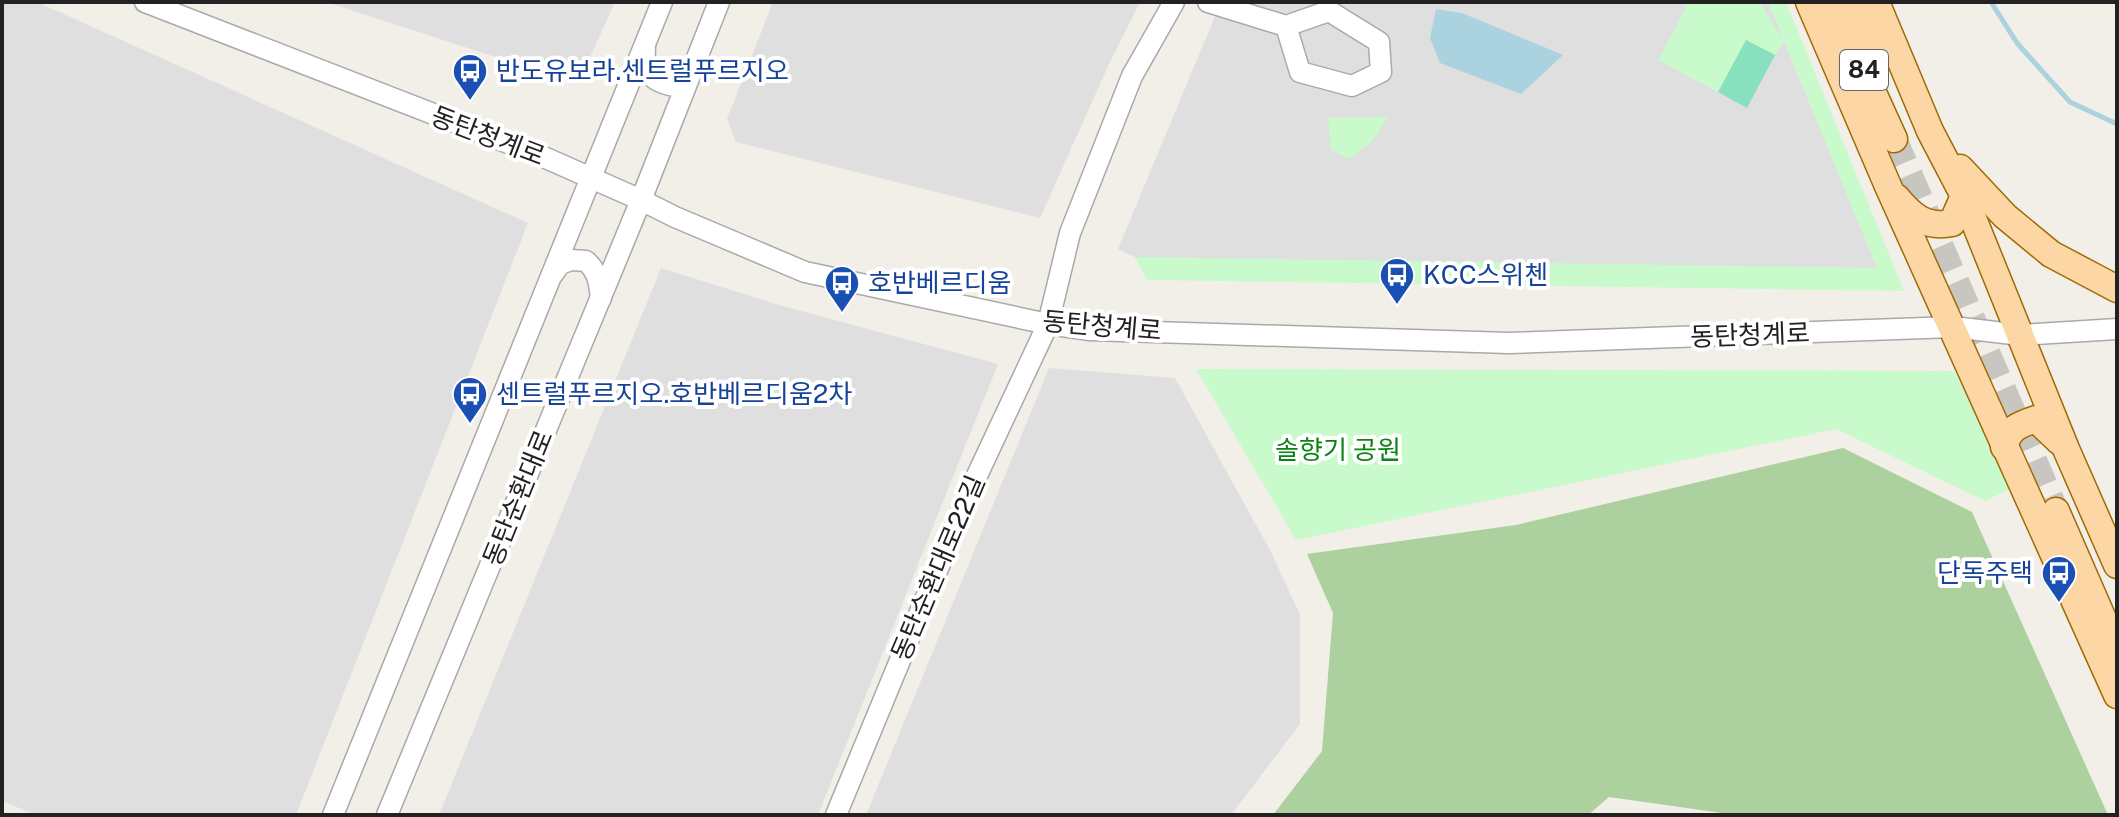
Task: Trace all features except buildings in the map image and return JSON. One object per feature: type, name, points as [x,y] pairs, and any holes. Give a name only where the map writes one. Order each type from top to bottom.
[{"type":"main road","points":[[1809,2],[1888,186],[2117,695]]},
{"type":"main road","name":"84","points":[[1832,2],[1912,135]]},
{"type":"main road","name":"84","points":[[1853,2],[1912,135]]},
{"type":"main road","points":[[1876,2],[1912,135],[1964,196],[2066,449],[2117,565]]},
{"type":"main road","points":[[1912,135],[2051,254],[2117,289]]},
{"type":"main road","points":[[1888,186],[1909,212],[1928,224],[1938,226],[1952,223],[1964,196]]},
{"type":"main road","points":[[2004,447],[2008,432],[2017,425],[2036,419],[2066,449]]},
{"type":"main road","points":[[2117,607],[2063,508],[2117,651]]},
{"type":"street","name":"동탄청계로","points":[[145,2],[592,177],[675,217],[805,272],[1048,324],[1090,330],[1509,343],[1953,327],[2021,335],[2117,329]]},
{"type":"street","name":"동탄순환대로","points":[[333,815],[662,2]]},
{"type":"street","name":"동탄순환대로","points":[[387,815],[601,298],[719,2]]},
{"type":"street","name":"동탄순환대로22길","points":[[836,815],[973,484],[1048,324],[1070,233],[1132,76],[1174,2]]},
{"type":"street","points":[[1208,2],[1286,26],[1329,11],[1379,42],[1381,72],[1352,86],[1300,72],[1286,26]]},
{"type":"street","points":[[646,43],[644,59],[649,74],[661,84],[675,86],[693,68]]},
{"type":"street","points":[[550,280],[560,264],[571,260],[586,261],[594,268],[599,280],[601,298]]},
{"type":"shaded area","points":[[2,2],[37,2],[528,223],[296,815],[36,815],[2,801]]},
{"type":"shaded area","points":[[326,2],[615,2],[578,84]]},
{"type":"shaded area","points":[[773,2],[1140,2],[1040,218],[736,142],[727,119]]},
{"type":"shaded area","points":[[1221,2],[1768,2],[1878,268],[1464,266],[1135,257],[1118,249]]},
{"type":"shaded area","points":[[661,268],[779,305],[998,364],[818,815],[439,815]]},
{"type":"shaded area","points":[[1049,368],[1175,378],[1271,552],[1300,615],[1300,724],[1231,815],[866,815]]},
{"type":"green space","points":[[1682,2],[1760,2],[1784,42],[1775,55],[1746,40],[1718,92],[1658,60],[1686,8]]},
{"type":"green space","points":[[1768,2],[1786,2],[1904,291],[1147,280],[1135,257],[1877,268]]},
{"type":"green space","points":[[1746,40],[1775,55],[1747,108],[1718,92]]},
{"type":"green space","points":[[1388,117],[1373,140],[1350,159],[1331,150],[1328,118]]},
{"type":"green space","name":"솔향기 공원","points":[[1196,369],[1954,371],[2014,487],[1985,501],[1836,429],[1296,540]]},
{"type":"green space","points":[[1843,448],[1972,512],[2108,815],[1736,815],[1609,797],[1588,815],[1273,815],[1322,751],[1333,613],[1307,554],[1516,525]]},
{"type":"water","points":[[1436,9],[1462,13],[1563,55],[1521,94],[1440,63],[1430,38]]},
{"type":"waterway","points":[[1991,2],[2017,43],[2070,102],[2117,124]]},
{"type":"tunnel","points":[[1894,139],[2056,511]]},
{"type":"place","name":"반도유보라.센트럴푸르지오","points":[[470,102]]},
{"type":"place","name":"KCC스위첸","points":[[1397,306]]},
{"type":"place","name":"호반베르디움","points":[[842,314]]},
{"type":"place","name":"센트럴푸르지오.호반베르디움2차","points":[[470,425]]},
{"type":"place","name":"단독주택","points":[[2059,604]]}]
